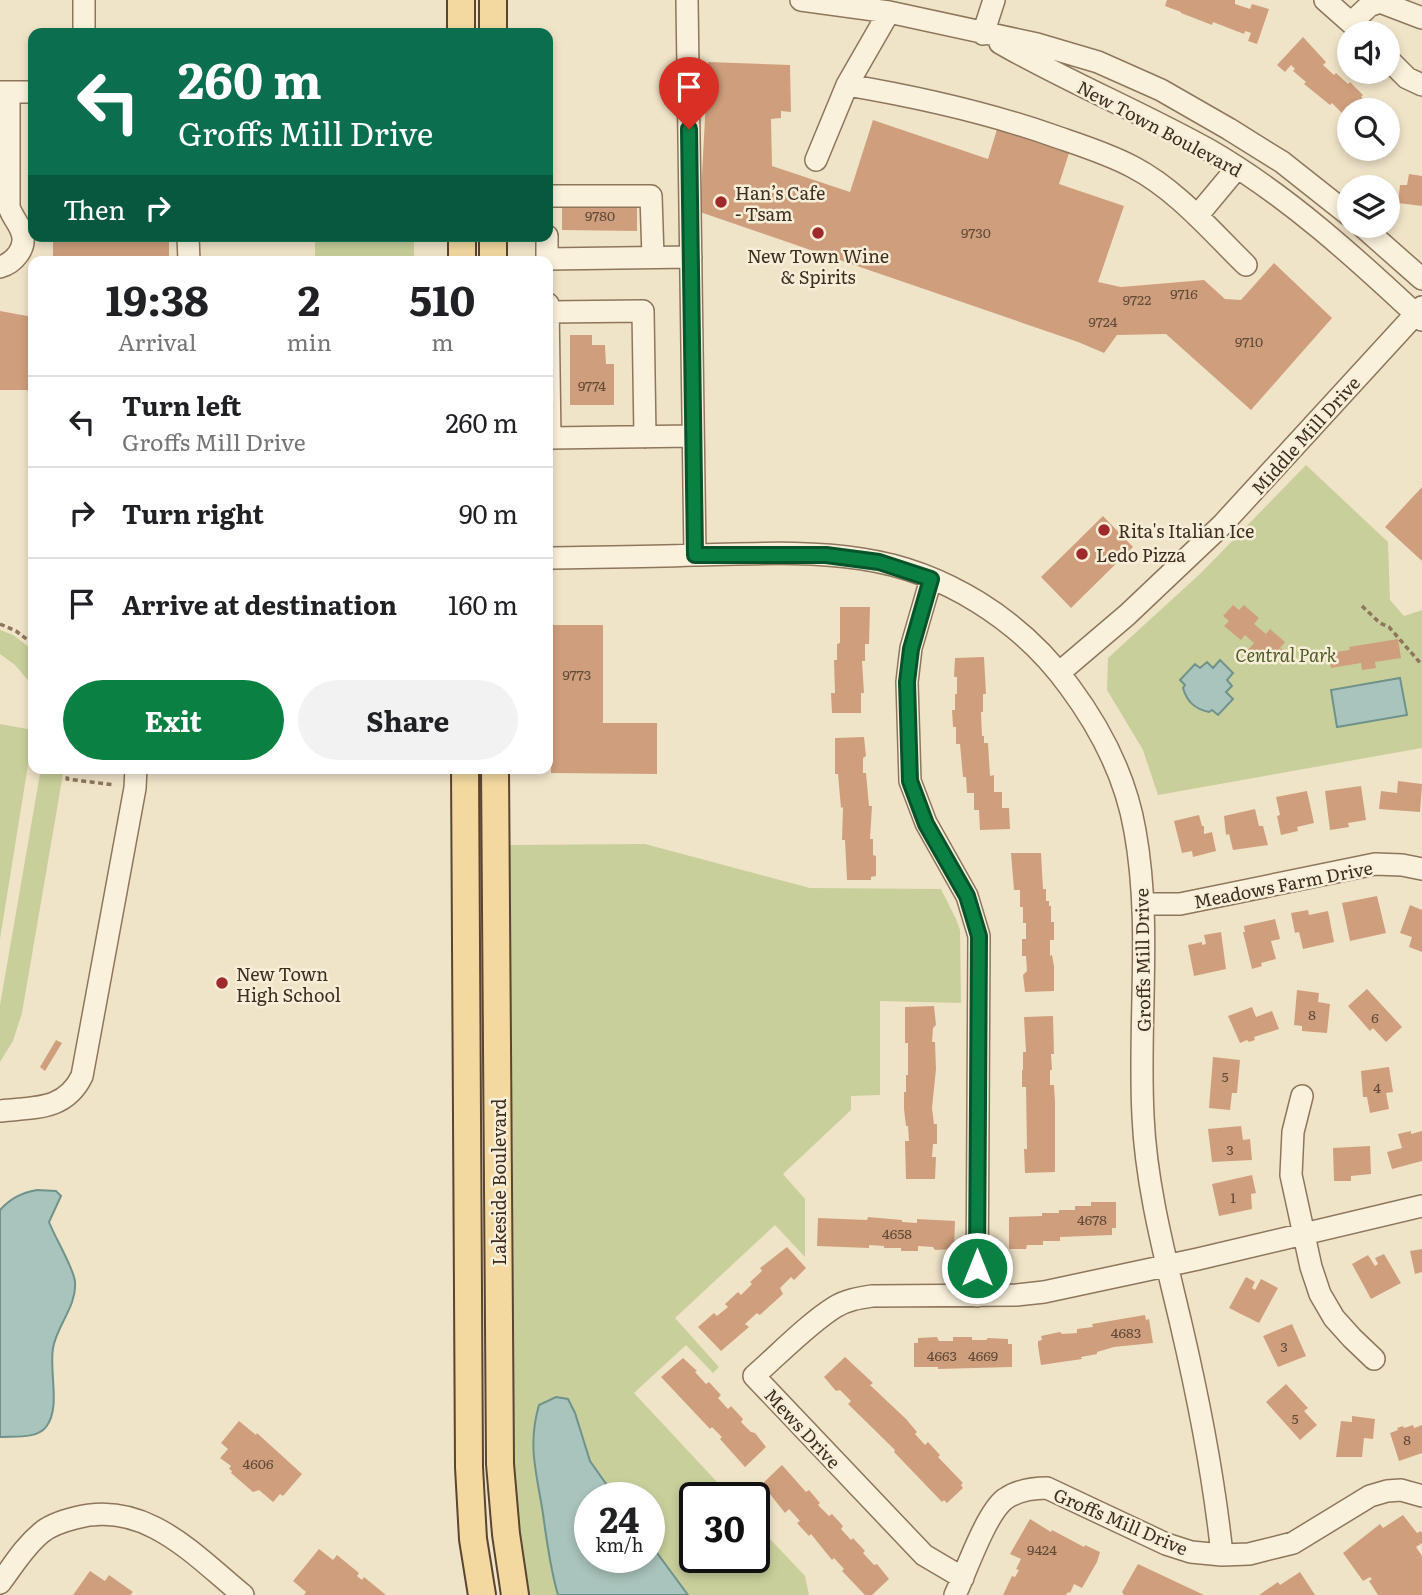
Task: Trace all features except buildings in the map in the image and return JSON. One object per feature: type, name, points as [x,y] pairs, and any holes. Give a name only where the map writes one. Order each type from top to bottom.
[{"type":"main road","points":[[461,0],[461,28]]},
{"type":"main road","points":[[493,0],[493,28]]},
{"type":"main road","name":"Lakeside Boulevard","points":[[465,774],[469,1467],[473,1539],[482,1595]]},
{"type":"main road","name":"Lakeside Boulevard","points":[[495,774],[500,1464],[515,1595]]},
{"type":"street","points":[[83,0],[84,28]]},
{"type":"street","points":[[687,0],[695,555]]},
{"type":"street","points":[[983,34],[994,0]]},
{"type":"street","points":[[1325,0],[1348,21]]},
{"type":"street","name":"New Town Boulevard","points":[[813,1],[889,12],[1037,44],[1098,62],[1161,90],[1282,162],[1337,206]]},
{"type":"street","points":[[1360,21],[1369,6],[1380,2],[1422,18]]},
{"type":"street","points":[[816,160],[847,85],[889,12]]},
{"type":"street","name":"New Town Boulevard","points":[[983,34],[1028,60],[1153,121],[1237,168],[1315,225],[1420,314]]},
{"type":"street","points":[[1400,71],[1407,78],[1422,85]]},
{"type":"street","points":[[847,85],[916,96],[999,117],[1075,143],[1133,167],[1168,190],[1246,265]]},
{"type":"street","points":[[0,267],[8,265],[15,258],[23,241],[22,232],[9,207],[4,92],[28,92]]},
{"type":"street","points":[[1197,216],[1237,168]]},
{"type":"street","points":[[553,196],[651,196],[653,257]]},
{"type":"street","points":[[1376,238],[1422,279]]},
{"type":"street","points":[[553,260],[691,257]]},
{"type":"street","points":[[553,312],[643,311],[645,436]]},
{"type":"street","name":"Middle Mill Drive","points":[[1060,672],[1138,606],[1222,525],[1420,314]]},
{"type":"street","points":[[553,438],[694,436]]},
{"type":"street","name":"Groffs Mill Drive","points":[[553,558],[826,555],[864,559],[894,566],[957,589],[1027,637],[1060,672],[1087,710],[1108,747],[1124,786],[1135,829],[1144,904],[1143,1116],[1149,1174],[1201,1415],[1216,1494],[1222,1555]]},
{"type":"street","points":[[931,579],[911,649],[907,682],[910,781],[926,824],[967,896],[979,936],[977,1296]]},
{"type":"street","points":[[0,1111],[53,1105],[75,1089],[82,1076],[136,778]]},
{"type":"street","name":"Meadows Farm Drive","points":[[1144,904],[1180,904],[1375,864],[1422,869]]},
{"type":"street","points":[[1302,1096],[1293,1132],[1291,1175],[1320,1294],[1334,1318],[1374,1359]]},
{"type":"street","points":[[1167,1266],[1422,1206]]},
{"type":"street","name":"Mews Drive","points":[[959,1587],[923,1555],[754,1376],[836,1306],[852,1300],[872,1296],[977,1296],[1044,1292],[1167,1266]]},
{"type":"street","name":"Groffs Mill Drive","points":[[959,1587],[993,1512],[1004,1500],[1030,1489],[1046,1488],[1154,1538],[1191,1552],[1222,1555],[1250,1554],[1293,1543],[1370,1496],[1401,1490],[1422,1496]]},
{"type":"street","points":[[0,1583],[28,1545],[43,1531],[75,1518],[111,1513],[134,1517],[155,1526],[243,1595]]},
{"type":"path","points":[[1362,606],[1380,623],[1389,627],[1422,664]]},
{"type":"path","points":[[0,624],[16,631],[28,641]]},
{"type":"path","points":[[68,774],[67,779],[136,778]]},
{"type":"green space","points":[[315,242],[414,242],[414,256],[315,256]]},
{"type":"green space","name":"Central Park","points":[[1306,465],[1388,542],[1390,600],[1404,616],[1422,610],[1422,748],[1158,795],[1143,750],[1107,690],[1108,658],[1202,572]]},
{"type":"green space","points":[[0,630],[13,635],[28,646],[28,680],[15,665],[0,654]]},
{"type":"green space","points":[[0,724],[28,729],[28,765],[0,939]]},
{"type":"green space","points":[[40,774],[63,774],[22,1013],[13,1041],[0,1062],[0,1005]]},
{"type":"green space","points":[[645,844],[810,888],[941,889],[960,930],[961,1003],[880,1001],[880,1095],[851,1096],[851,1110],[783,1174],[805,1199],[805,1257],[775,1225],[675,1318],[719,1367],[713,1373],[686,1345],[634,1393],[717,1482],[679,1482],[679,1573],[770,1573],[770,1539],[805,1576],[809,1595],[528,1595],[522,1566],[512,1454],[513,1152],[505,845]]},
{"type":"water","points":[[1220,660],[1233,673],[1227,680],[1232,686],[1226,692],[1233,699],[1218,715],[1212,710],[1204,711],[1192,704],[1183,688],[1185,685],[1180,680],[1195,664],[1200,668],[1207,662],[1213,668]]},
{"type":"water","points":[[1400,678],[1407,715],[1337,727],[1331,690]]},
{"type":"water","points":[[37,1190],[56,1191],[61,1196],[49,1222],[71,1269],[75,1291],[53,1348],[54,1400],[46,1427],[42,1431],[25,1436],[0,1437],[0,1210],[17,1197]]},
{"type":"water","points":[[556,1397],[568,1399],[590,1461],[605,1482],[574,1482],[574,1573],[665,1573],[665,1564],[688,1595],[558,1595],[549,1555],[533,1447],[539,1405]]},
{"type":"place","name":"Han’s Cafe - Tsam","points":[[721,202]]},
{"type":"place","name":"New Town Wine & Spirits","points":[[818,233]]},
{"type":"place","name":"Rita's Italian Ice","points":[[1104,530]]},
{"type":"place","name":"Ledo Pizza","points":[[1082,554]]},
{"type":"place","name":"New Town High School","points":[[222,983]]},
{"type":"route","points":[[689,129],[695,555],[826,555],[879,562],[931,579],[911,649],[907,682],[910,781],[926,824],[967,896],[979,936],[977,1268]]}]
